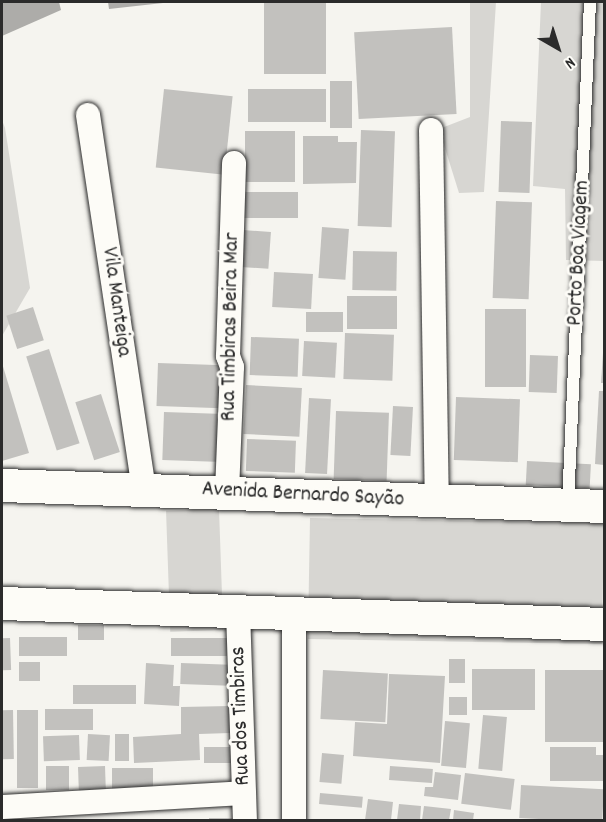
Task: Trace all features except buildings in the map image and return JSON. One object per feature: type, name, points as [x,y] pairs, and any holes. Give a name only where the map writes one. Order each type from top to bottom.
[{"type":"street","name":"Vila Manteiga","points":[[88,115],[144,489]]},
{"type":"street","points":[[431,130],[437,501]]},
{"type":"street","name":"Rua Timbiras Beira Mar","points":[[227,492],[232,367],[228,357],[234,163]]},
{"type":"street","name":"Avenida Bernardo Sayão","points":[[2,485],[604,506]]},
{"type":"street","points":[[2,603],[604,624]]},
{"type":"street","name":"Rua dos Timbiras","points":[[238,611],[245,820]]},
{"type":"street","points":[[294,614],[294,820]]},
{"type":"street","points":[[2,807],[244,793]]},
{"type":"lane","name":"Porto Boa Viagem","points":[[568,506],[590,2]]},
{"type":"shaded area","points":[[2,2],[59,2],[61,10],[2,36]]},
{"type":"shaded area","points":[[108,2],[172,2],[109,9]]},
{"type":"shaded area","points":[[470,2],[496,2],[484,192],[459,193],[439,129],[470,117]]},
{"type":"shaded area","points":[[541,2],[604,2],[604,261],[566,260],[565,189],[533,186]]},
{"type":"shaded area","points":[[2,120],[30,288],[2,336]]},
{"type":"shaded area","points":[[219,509],[223,630],[170,632],[166,511]]},
{"type":"shaded area","points":[[310,518],[604,523],[602,644],[308,639]]}]
